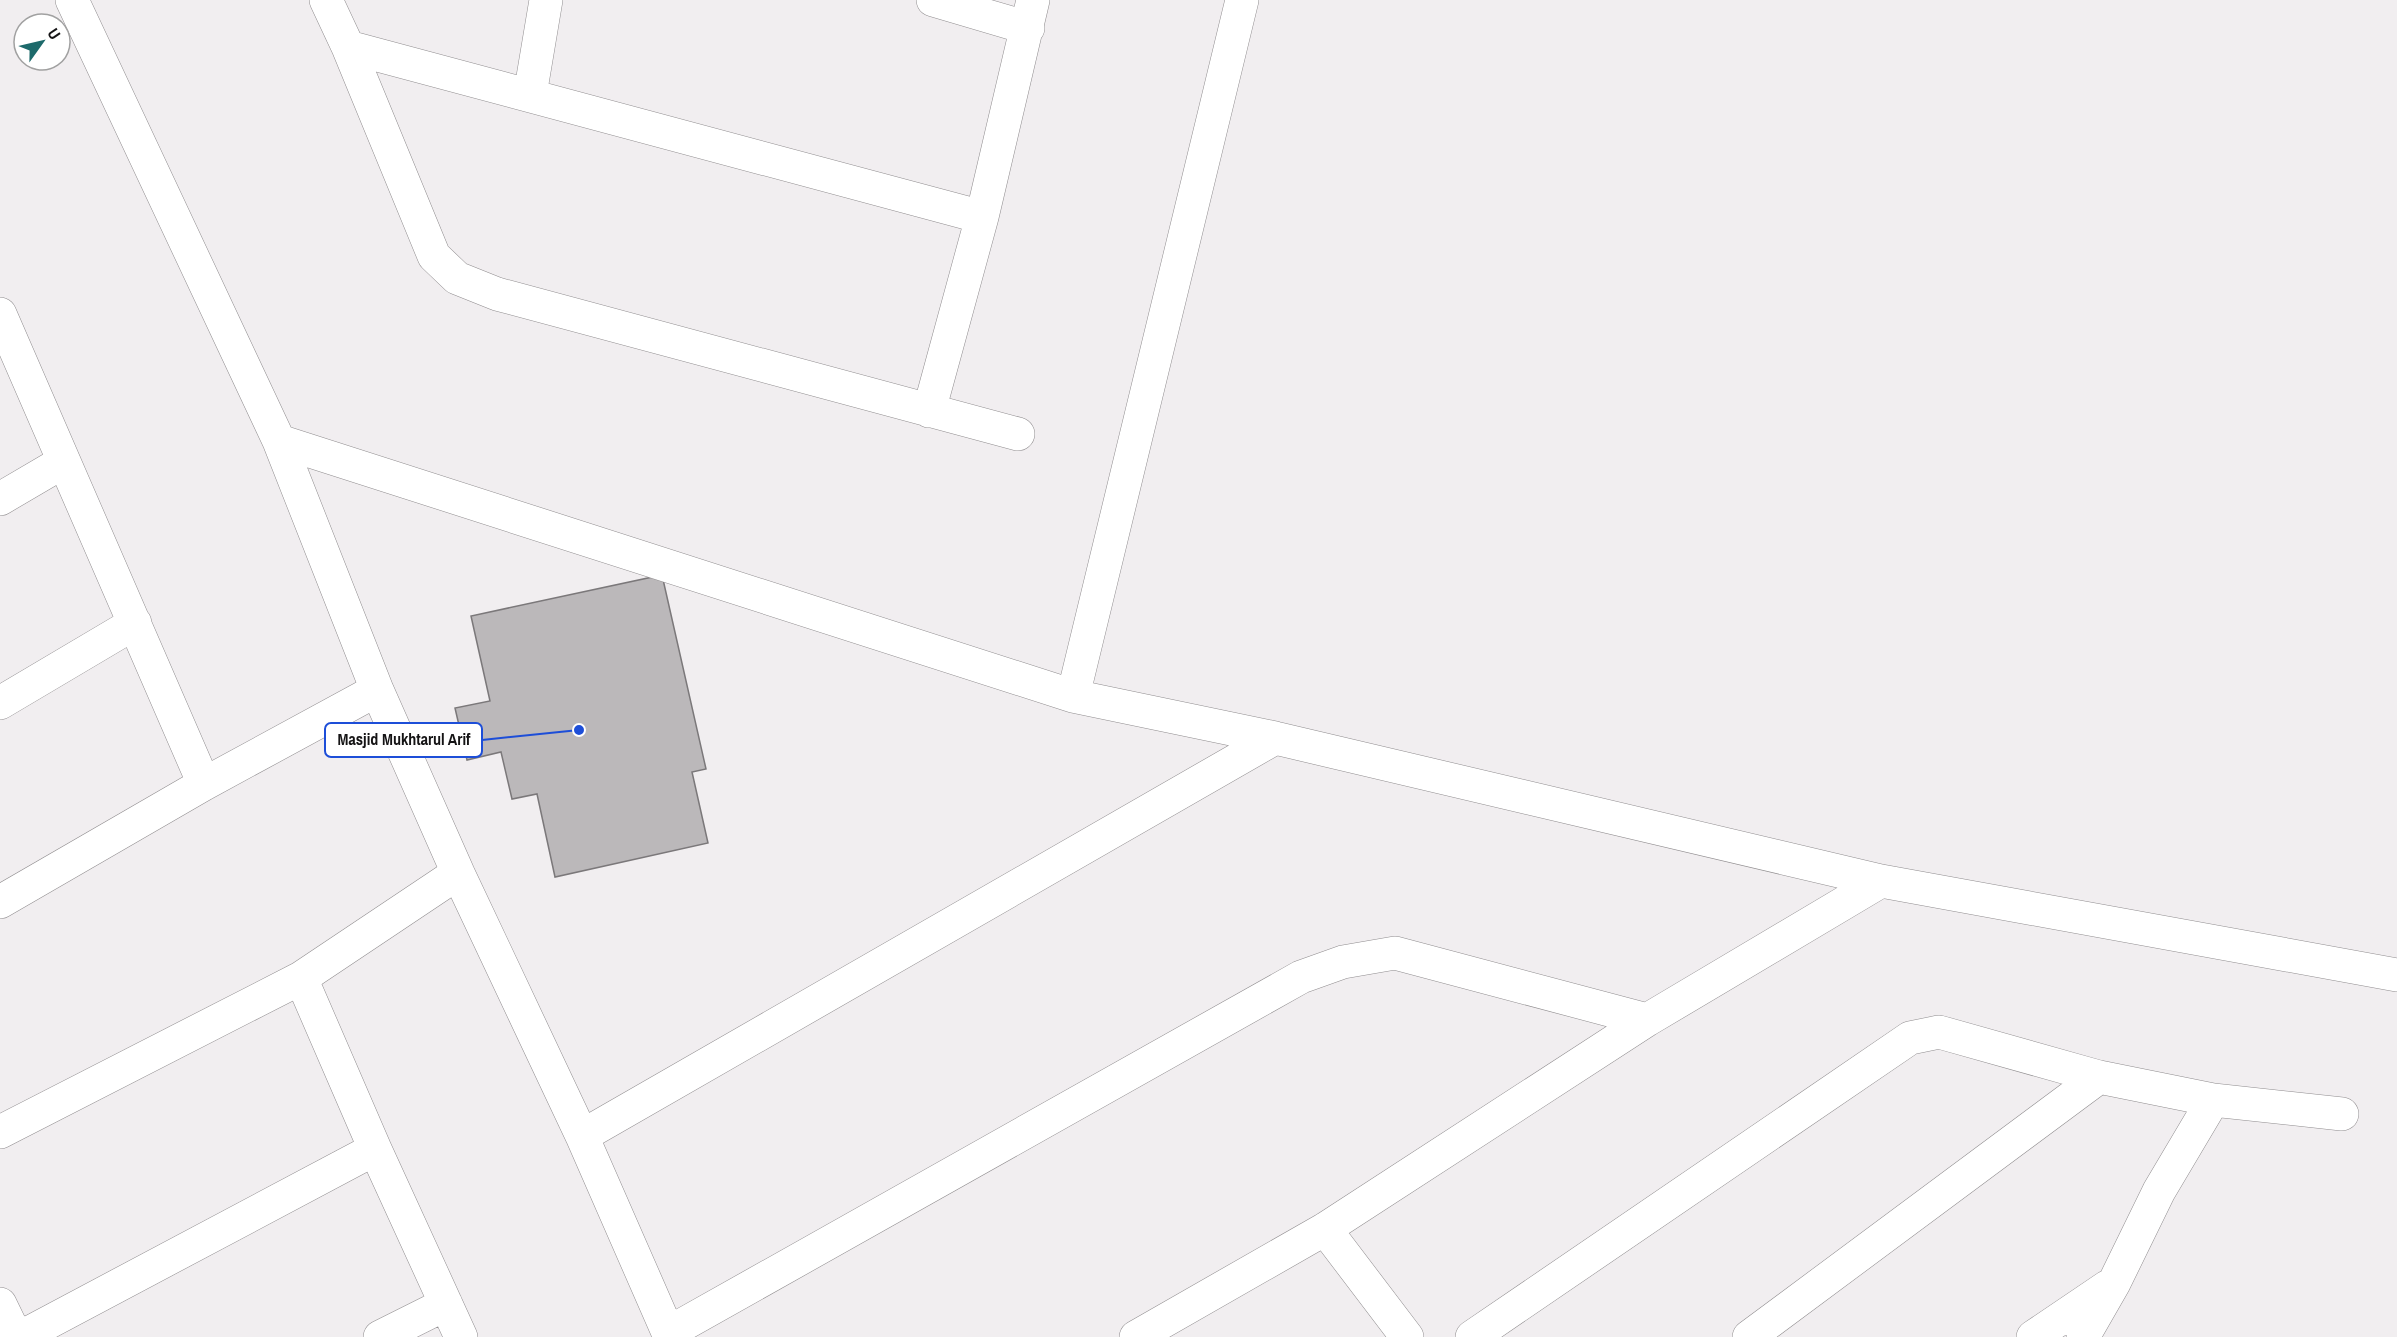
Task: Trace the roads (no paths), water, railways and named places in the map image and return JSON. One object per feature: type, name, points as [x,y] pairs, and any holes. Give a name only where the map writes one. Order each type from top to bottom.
[{"type":"street","points":[[72,0],[279,441],[377,690],[458,873],[582,1136],[669,1335],[1301,977],[1342,962],[1395,952],[1647,1020]]},
{"type":"street","points":[[326,0],[348,46],[434,256],[457,278],[497,294],[1018,434]]},
{"type":"street","points":[[530,95],[546,0]]},
{"type":"street","points":[[928,411],[982,217],[1031,14],[933,0]]},
{"type":"street","points":[[1073,696],[1242,0]]},
{"type":"street","points":[[348,46],[982,217]]},
{"type":"street","points":[[2,321],[204,784]]},
{"type":"street","points":[[279,441],[1073,696],[1275,738],[1881,881],[2397,975]]},
{"type":"street","points":[[0,499],[63,462]]},
{"type":"street","points":[[0,703],[135,623]]},
{"type":"street","points":[[0,902],[204,784],[377,690]]},
{"type":"street","points":[[582,1136],[1275,738]]},
{"type":"street","points":[[0,1132],[302,978],[458,873]]},
{"type":"street","points":[[1136,1337],[1325,1229],[1647,1020],[1881,881]]},
{"type":"street","points":[[302,978],[375,1149],[460,1337]]},
{"type":"street","points":[[1472,1337],[1910,1038],[1939,1032],[2099,1077],[2213,1100],[2342,1114]]},
{"type":"street","points":[[1749,1337],[2099,1077]]},
{"type":"street","points":[[2082,1337],[2114,1283],[2159,1191],[2213,1100]]},
{"type":"street","points":[[21,1337],[375,1149]]},
{"type":"street","points":[[1325,1229],[1407,1337]]},
{"type":"street","points":[[2033,1337],[2114,1283]]},
{"type":"street","points":[[0,1304],[16,1337]]},
{"type":"street","points":[[380,1337],[446,1304]]},
{"type":"place","name":"Masjid Mukhtarul Arif","points":[[579,730]]}]
